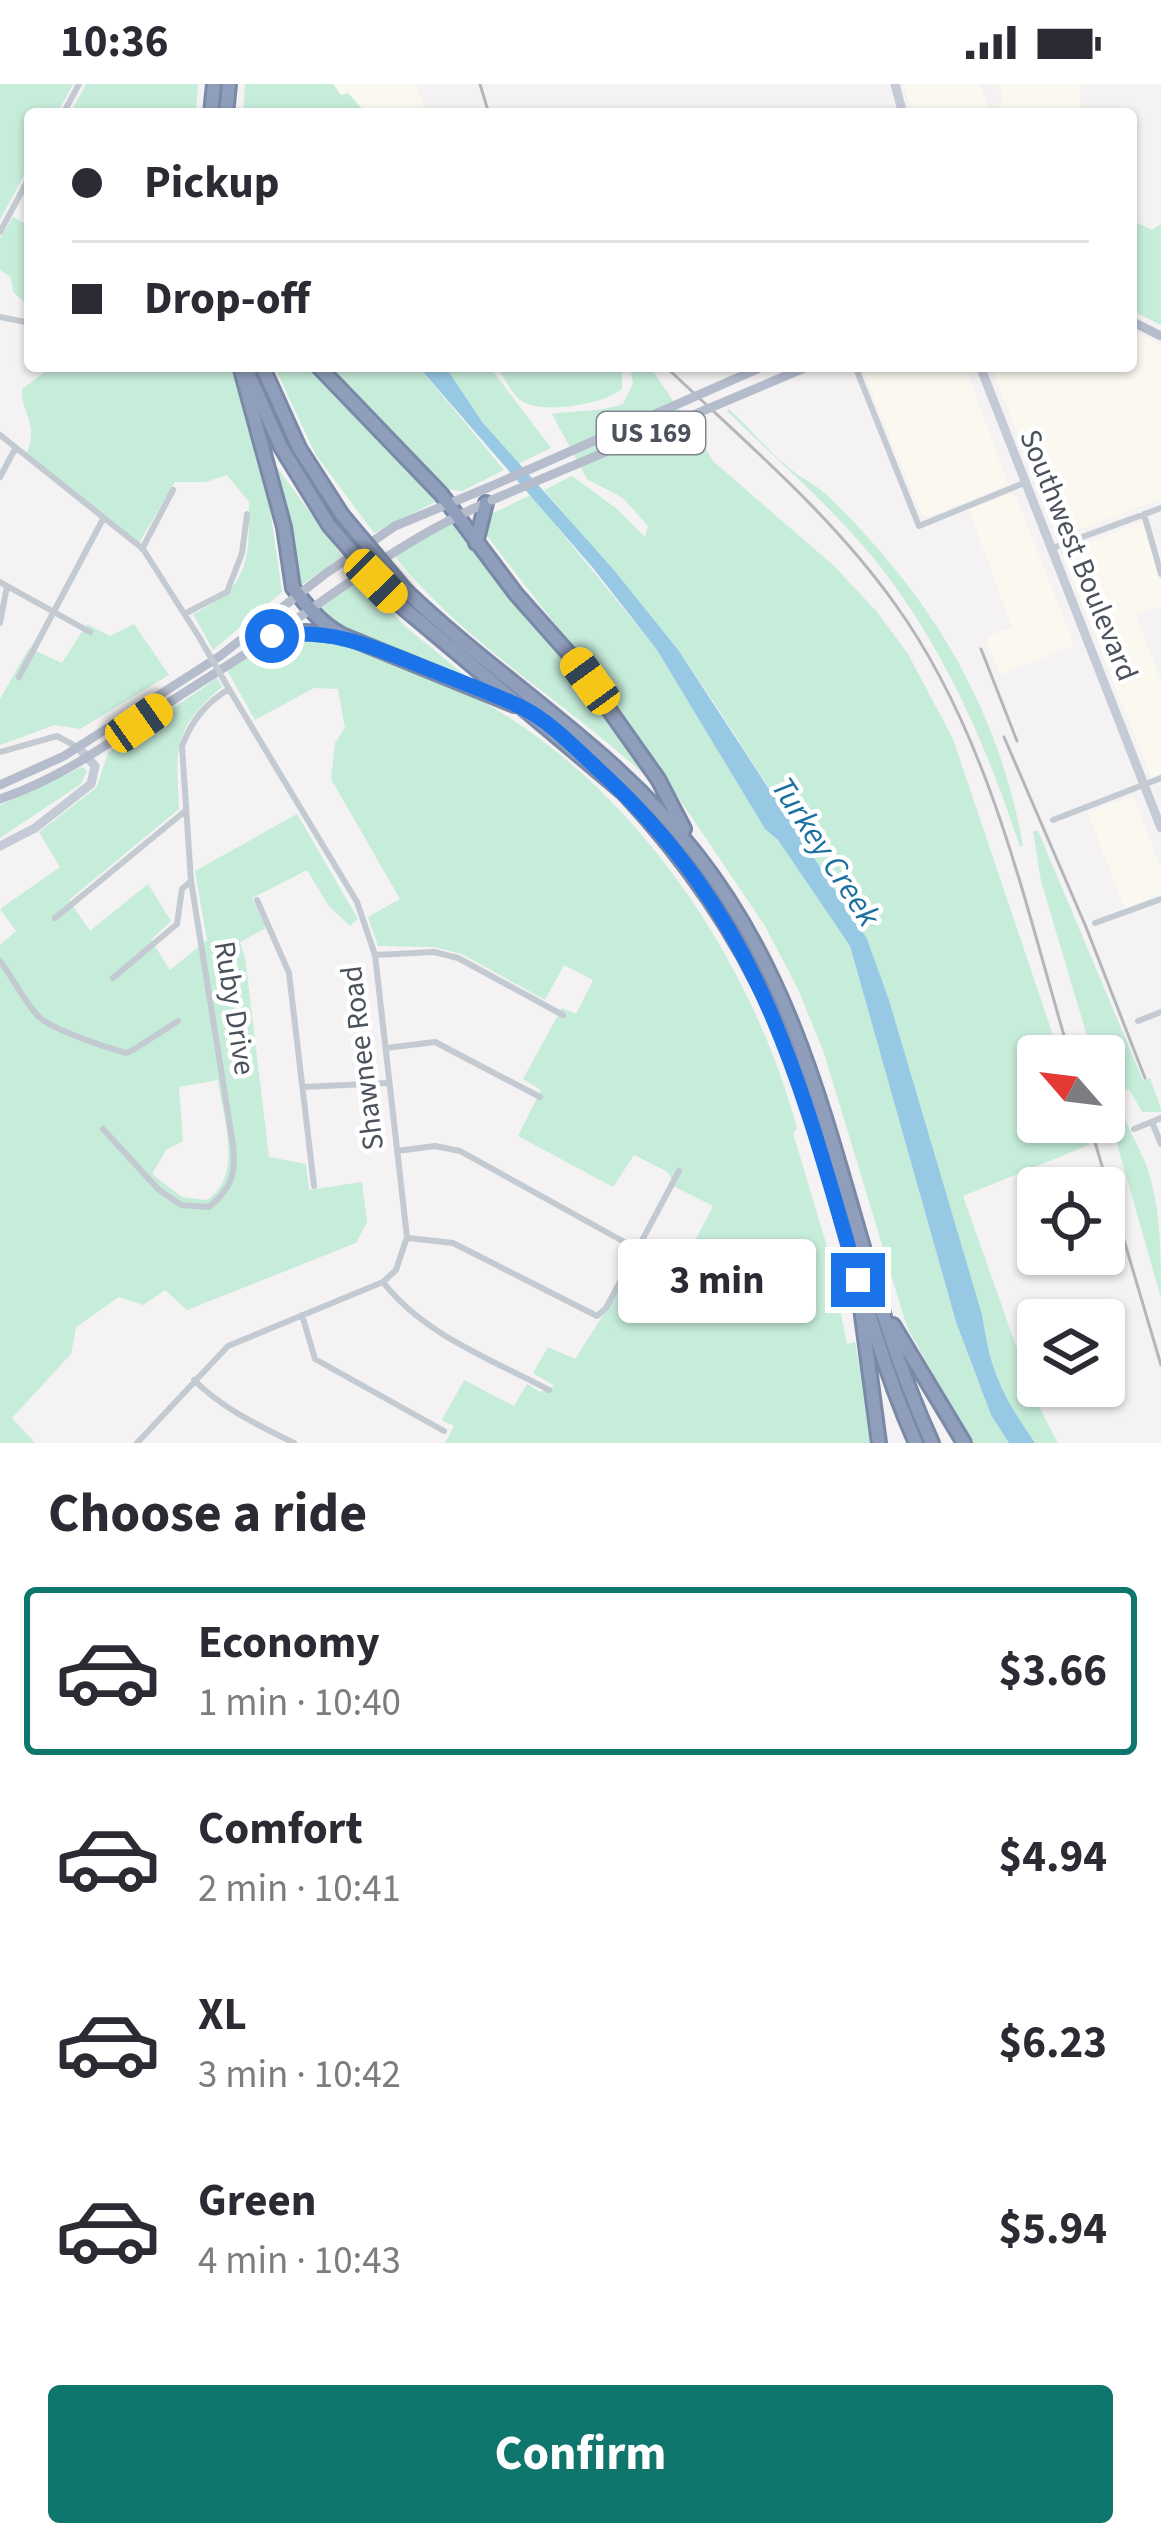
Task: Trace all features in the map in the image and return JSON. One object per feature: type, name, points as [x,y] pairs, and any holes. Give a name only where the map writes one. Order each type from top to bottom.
[{"type":"highway","points":[[243,372],[297,594],[322,623],[342,635],[526,710]]},
{"type":"highway","points":[[244,372],[281,447],[393,599],[595,766],[651,822],[699,883],[738,945],[788,1048],[888,1375],[916,1443]]},
{"type":"highway","points":[[265,372],[335,520],[406,591],[592,743],[644,793],[698,857],[746,926],[788,1008],[818,1086],[880,1303],[932,1443]]},
{"type":"highway","points":[[324,372],[446,502],[590,681],[658,779],[698,857]]},
{"type":"highway","points":[[476,544],[488,497]]},
{"type":"highway","points":[[272,636],[342,635]]},
{"type":"highway","points":[[858,1280],[880,1443]]},
{"type":"highway","points":[[880,1303],[964,1443]]},
{"type":"main road","name":"US 169","points":[[0,799],[89,756],[272,636],[373,563],[454,516],[751,372]]},
{"type":"main road","name":"US 169","points":[[0,785],[79,748],[220,656],[297,594],[395,526],[446,502],[488,497],[794,372]]},
{"type":"main road","name":"Southwest Boulevard","points":[[982,372],[1161,828]]},
{"type":"main road","points":[[0,846],[35,828],[86,790],[96,772],[79,748]]},
{"type":"street","points":[[0,232],[24,187]]},
{"type":"street","points":[[857,372],[919,526],[1024,483]]},
{"type":"street","name":"Shawnee Road","points":[[0,435],[142,549],[357,902],[375,956],[407,1238]]},
{"type":"street","points":[[0,477],[15,449]]},
{"type":"street","points":[[142,549],[173,490]]},
{"type":"street","points":[[1050,549],[1161,508]]},
{"type":"street","points":[[185,614],[227,592],[247,536],[247,514]]},
{"type":"street","points":[[1144,514],[1161,574]]},
{"type":"street","points":[[19,677],[103,520]]},
{"type":"street","points":[[0,623],[3,584],[90,632]]},
{"type":"street","name":"Ruby Drive","points":[[103,1129],[158,1189],[181,1204],[208,1207],[227,1192],[236,1172],[190,881],[182,746],[203,709],[229,688]]},
{"type":"street","points":[[0,752],[57,736],[79,748]]},
{"type":"street","points":[[1053,820],[1161,778]]},
{"type":"street","points":[[55,918],[184,812]]},
{"type":"street","points":[[113,978],[177,924],[182,889],[190,881]]},
{"type":"street","points":[[256,899],[289,973],[314,1186]]},
{"type":"street","points":[[1095,923],[1161,899]]},
{"type":"street","points":[[375,956],[434,952],[458,958],[563,1015]]},
{"type":"street","points":[[0,962],[38,1015],[57,1029],[126,1053],[178,1021]]},
{"type":"street","points":[[1138,1021],[1161,1012]]},
{"type":"street","points":[[386,1048],[435,1042],[539,1097]]},
{"type":"street","points":[[302,1087],[390,1083]]},
{"type":"street","points":[[1134,1129],[1156,1120],[1161,1144]]},
{"type":"street","points":[[397,1151],[435,1146],[460,1151],[638,1249]]},
{"type":"street","points":[[138,1443],[228,1346],[383,1282],[396,1270],[407,1238],[452,1244],[597,1316],[606,1308],[679,1171]]},
{"type":"street","points":[[383,1282],[428,1326],[548,1390]]},
{"type":"street","points":[[302,1315],[315,1359],[444,1430]]},
{"type":"street","points":[[194,1380],[209,1396],[294,1443]]},
{"type":"shaded area","points":[[333,84],[417,84],[423,108],[362,108],[348,93],[341,96]]},
{"type":"shaded area","points":[[904,84],[981,84],[987,108],[910,108]]},
{"type":"shaded area","points":[[999,84],[1079,84],[1081,108],[999,108],[1004,102]]},
{"type":"shaded area","points":[[1137,333],[1161,345],[1161,499],[1058,537],[993,372],[1137,372]]},
{"type":"shaded area","points":[[863,372],[967,372],[1008,484],[928,517],[922,515]]},
{"type":"shaded area","points":[[1011,494],[1074,645],[1000,675],[986,637],[1012,627],[969,509]]},
{"type":"shaded area","points":[[1143,525],[1161,582],[1161,606],[1136,616],[1161,681],[1161,774],[1151,777],[1064,559],[1068,550]]},
{"type":"shaded area","points":[[1134,798],[1161,869],[1161,893],[1125,909],[1088,813]]},
{"type":"green space","points":[[0,84],[73,84],[60,108],[24,108],[24,175],[0,220]]},
{"type":"green space","points":[[86,84],[198,84],[196,108],[73,108]]},
{"type":"green space","points":[[245,84],[333,84],[362,108],[243,108]]},
{"type":"green space","points":[[13,217],[24,223],[24,302],[13,292],[11,277],[0,270],[0,239]]},
{"type":"green space","points":[[1137,223],[1152,230],[1161,224],[1161,325],[1137,313]]},
{"type":"green space","points":[[45,372],[232,372],[265,475],[282,592],[213,650],[193,614],[226,593],[243,569],[249,502],[227,475],[206,482],[175,482],[139,543],[27,453],[31,433],[22,389]]},
{"type":"green space","points":[[277,372],[321,372],[436,497],[435,502],[374,533],[316,455]]},
{"type":"green space","points":[[333,372],[423,372],[504,470],[462,491],[445,489]]},
{"type":"green space","points":[[449,372],[494,372],[551,448],[518,464]]},
{"type":"green space","points":[[501,372],[622,372],[622,389],[587,403],[541,407],[519,399]]},
{"type":"green space","points":[[631,372],[654,372],[714,462],[834,566],[877,612],[908,654],[953,739],[1053,1035],[1017,1035],[1017,1143],[1089,1145],[1035,1167],[1017,1167],[1017,1174],[963,1196],[1017,1349],[1017,1407],[1039,1407],[1058,1443],[1035,1443],[1002,1396],[889,1000],[867,940],[679,651],[544,490],[572,476],[645,537],[648,526],[623,498],[587,479],[552,414],[623,404],[633,384]]},
{"type":"green space","points":[[729,409],[784,464],[830,498],[929,615],[978,700],[1012,795],[1023,846],[961,698],[900,594],[841,522]]},
{"type":"green space","points":[[273,467],[342,556],[299,587]]},
{"type":"green space","points":[[531,495],[657,650],[765,829],[778,840],[850,946],[956,1322],[991,1415],[1009,1443],[972,1443],[907,1327],[824,1053],[765,926],[606,690],[484,532],[491,514]]},
{"type":"green space","points":[[454,523],[557,644],[653,783],[452,617],[393,554]]},
{"type":"green space","points":[[361,578],[406,627],[467,681],[346,632],[320,613],[320,608]]},
{"type":"green space","points":[[87,624],[110,636],[134,624],[169,675],[80,729],[55,725],[0,745],[0,699],[29,648],[62,663]]},
{"type":"green space","points":[[296,635],[349,647],[443,682],[527,729],[631,822],[676,878],[749,999],[776,1063],[828,1250],[847,1344],[855,1342],[873,1443],[445,1443],[454,1426],[442,1420],[464,1380],[514,1406],[527,1384],[540,1392],[555,1386],[533,1373],[548,1347],[575,1359],[629,1275],[667,1295],[713,1206],[675,1187],[668,1172],[634,1155],[613,1187],[518,1136],[541,1090],[523,1079],[562,1008],[576,1014],[593,980],[564,965],[545,1000],[462,954],[434,947],[378,946],[368,917],[400,899],[331,779],[335,743],[345,728],[338,689],[314,688],[255,720],[227,670],[268,644]]},
{"type":"green space","points":[[217,678],[222,687],[194,715],[181,740],[179,809],[69,900],[90,931],[148,884],[171,921],[151,940],[170,970],[207,940],[195,871],[297,814],[358,919],[350,926],[328,905],[307,870],[252,898],[266,928],[240,942],[269,1157],[306,1164],[309,1190],[362,1182],[367,1222],[356,1243],[187,1310],[165,1290],[143,1305],[119,1297],[76,1327],[71,1354],[12,1418],[35,1443],[0,1443],[0,945],[16,931],[0,909],[60,867],[39,832],[97,787],[108,753]],"holes":[[[218,1080],[228,1146],[225,1176],[207,1200],[182,1197],[152,1174],[166,1150],[183,1141],[179,1087]]]},
{"type":"green space","points":[[82,767],[87,771],[81,784],[0,838],[0,805]]},
{"type":"green space","points":[[1033,831],[1038,831],[1124,1035],[1087,1035],[1041,881]]},
{"type":"green space","points":[[1125,1037],[1143,1080],[1150,1078],[1161,1112],[1142,1112],[1129,1089],[1125,1090]]},
{"type":"green space","points":[[1125,1118],[1153,1189],[1160,1235],[1161,1298],[1125,1167],[1117,1143],[1125,1143]]},
{"type":"water","points":[[423,372],[449,372],[483,423],[679,651],[867,939],[889,1000],[994,1368],[1035,1443],[1009,1443],[991,1415],[956,1322],[850,946],[778,840],[765,829],[657,650],[593,568]]},
{"type":"railway","points":[[480,84],[487,108]]},
{"type":"railway","points":[[671,372],[843,540],[895,604],[928,655],[956,709],[1001,822],[1064,1035]]},
{"type":"railway","points":[[981,649],[1017,741]]},
{"type":"railway","points":[[1004,737],[1145,1078]]},
{"type":"railway","points":[[1095,1143],[1161,1365]]},
{"type":"route","points":[[272,636],[342,635],[526,710],[595,766],[651,822],[719,912],[773,1012],[804,1095],[858,1280]]},
{"type":"water label","name":"Turkey Creek","points":[[827,851]]}]
